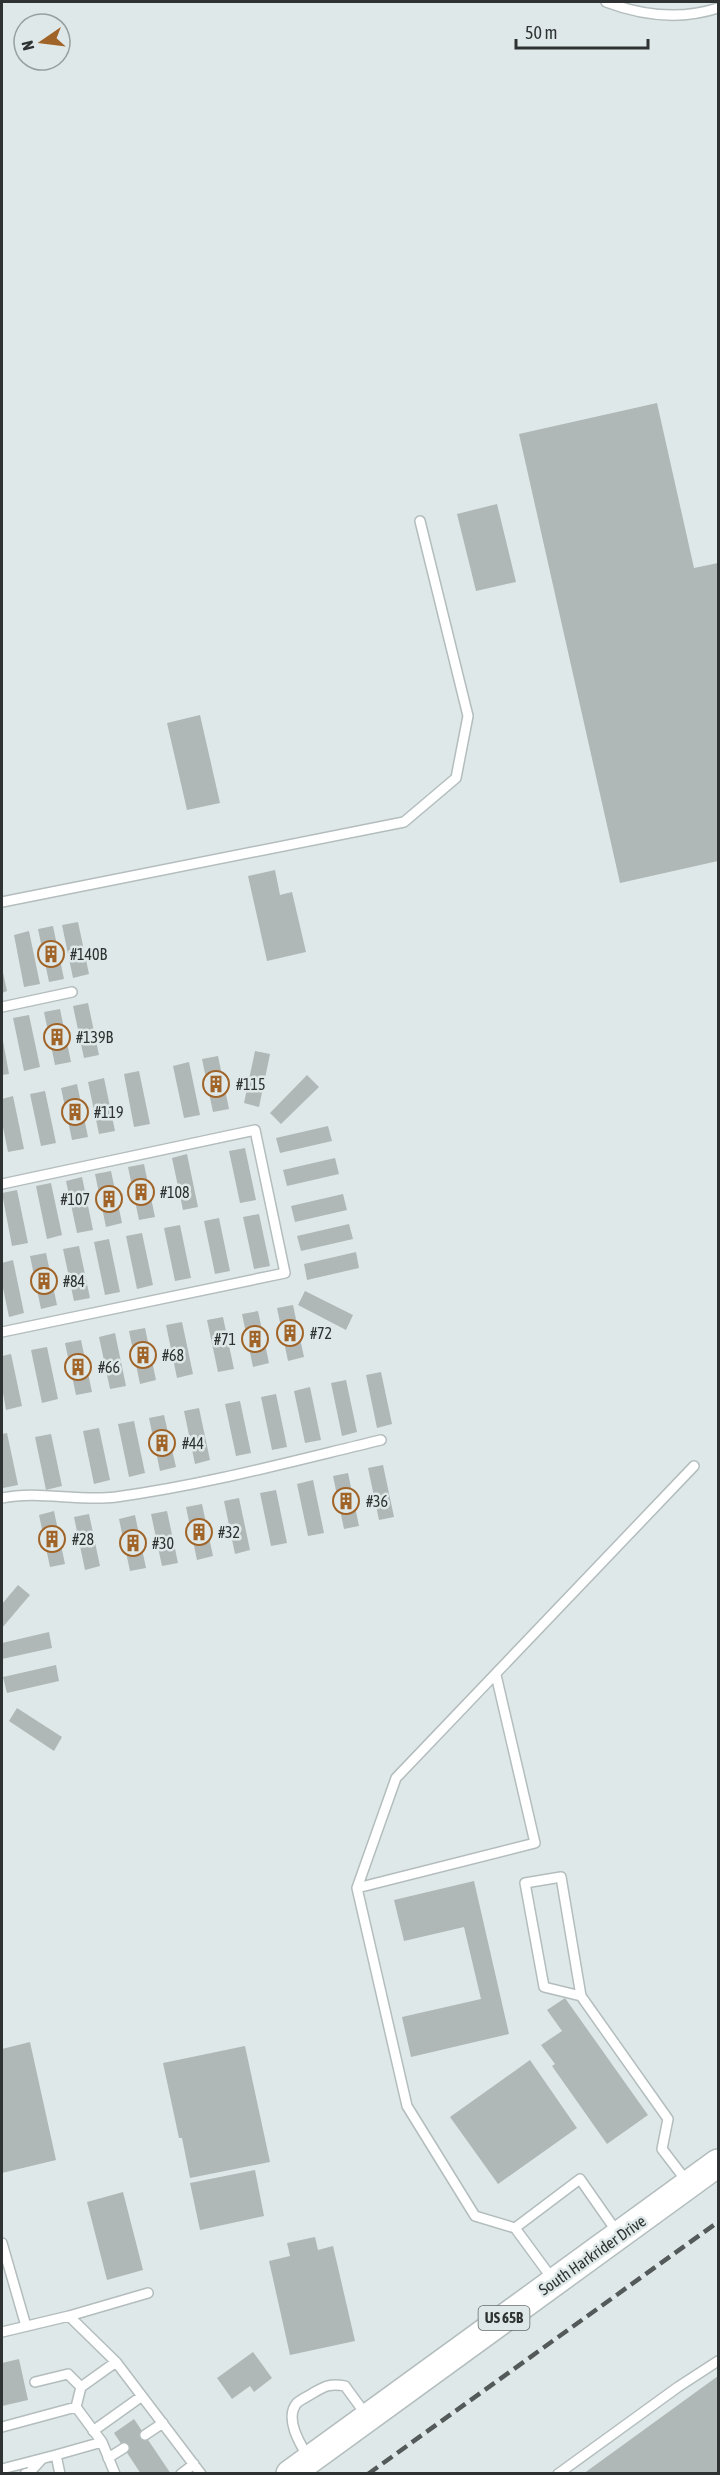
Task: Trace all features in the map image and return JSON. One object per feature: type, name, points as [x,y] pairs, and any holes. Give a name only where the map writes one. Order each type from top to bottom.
[{"type":"main road","name":"South Harkrider Drive","points":[[300,2466],[718,2163]]},
{"type":"lane","points":[[606,2],[640,11],[673,16],[693,15],[718,8]]},
{"type":"lane","points":[[2,902],[404,822],[456,778],[468,716],[420,521]]},
{"type":"lane","points":[[2,1007],[72,992]]},
{"type":"lane","points":[[2,1184],[255,1130],[285,1273],[2,1332]]},
{"type":"lane","points":[[2,1498],[20,1494],[108,1498],[167,1490],[381,1440]]},
{"type":"lane","points":[[554,2282],[515,2228],[475,2216],[407,2106],[357,1888],[396,1778],[694,1466]]},
{"type":"lane","points":[[357,1888],[535,1843],[496,1675]]},
{"type":"lane","points":[[581,1996],[544,1988],[525,1883],[561,1876],[581,1996],[668,2119],[662,2149],[689,2185]]},
{"type":"lane","points":[[515,2228],[580,2179],[620,2236]]},
{"type":"lane","points":[[2,2243],[26,2326]]},
{"type":"lane","points":[[2,2332],[69,2316],[148,2293]]},
{"type":"lane","points":[[69,2316],[116,2362],[201,2474]]},
{"type":"lane","points":[[558,2474],[678,2387],[718,2361]]},
{"type":"lane","points":[[115,2474],[102,2442],[76,2407],[81,2387],[116,2362]]},
{"type":"lane","points":[[35,2382],[68,2374],[81,2387]]},
{"type":"lane","points":[[300,2466],[293,2413],[296,2404],[325,2386],[334,2384],[345,2386],[367,2417]]},
{"type":"lane","points":[[93,2431],[142,2397]]},
{"type":"lane","points":[[2,2427],[76,2407]]},
{"type":"lane","points":[[145,2435],[163,2423]]},
{"type":"lane","points":[[2,2469],[102,2442]]},
{"type":"lane","points":[[108,2458],[124,2448]]},
{"type":"lane","points":[[56,2455],[60,2474]]},
{"type":"lane","points":[[25,2474],[30,2472],[42,2459]]},
{"type":"lane","points":[[181,2474],[194,2464]]},
{"type":"building","points":[[657,403],[694,568],[718,563],[718,861],[620,883],[519,434]]},
{"type":"building","points":[[497,504],[516,582],[476,591],[457,514]]},
{"type":"building","points":[[200,715],[220,803],[187,810],[167,723]]},
{"type":"building","points":[[275,870],[280,895],[292,892],[306,952],[267,961],[248,876]]},
{"type":"building","points":[[78,922],[89,974],[73,978],[62,925]]},
{"type":"building","name":"#140B","points":[[53,926],[64,979],[49,982],[38,929]]},
{"type":"building","points":[[29,931],[40,984],[24,987],[14,935]]},
{"type":"building","points":[[2,968],[7,991],[2,993]]},
{"type":"building","points":[[88,1003],[99,1055],[84,1058],[73,1006]]},
{"type":"building","name":"#139B","points":[[60,1009],[71,1062],[55,1065],[44,1012]]},
{"type":"building","points":[[29,1015],[40,1067],[24,1071],[13,1018]]},
{"type":"building","points":[[2,1041],[9,1074],[2,1075]]},
{"type":"building","points":[[255,1051],[270,1054],[259,1107],[244,1103]]},
{"type":"building","name":"#115","points":[[218,1056],[229,1109],[213,1112],[202,1059]]},
{"type":"building","points":[[189,1062],[200,1115],[184,1118],[173,1066]]},
{"type":"building","points":[[139,1071],[150,1124],[134,1127],[124,1074]]},
{"type":"building","points":[[307,1075],[319,1087],[281,1124],[270,1113]]},
{"type":"building","points":[[104,1078],[115,1131],[99,1134],[88,1082]]},
{"type":"building","name":"#119","points":[[77,1084],[88,1137],[72,1140],[61,1088]]},
{"type":"building","points":[[45,1091],[56,1143],[41,1146],[30,1094]]},
{"type":"building","points":[[13,1096],[24,1149],[8,1152],[2,1122],[2,1099]]},
{"type":"building","points":[[328,1126],[332,1141],[280,1153],[276,1138]]},
{"type":"building","points":[[245,1148],[256,1200],[240,1203],[229,1151]]},
{"type":"building","points":[[187,1154],[198,1207],[183,1210],[172,1158]]},
{"type":"building","points":[[335,1158],[339,1174],[287,1186],[283,1170]]},
{"type":"building","name":"#108","points":[[144,1164],[155,1217],[139,1220],[128,1167]]},
{"type":"building","name":"#107","points":[[111,1171],[122,1223],[106,1227],[95,1174]]},
{"type":"building","points":[[82,1177],[93,1230],[77,1233],[66,1181]]},
{"type":"building","points":[[51,1183],[62,1235],[47,1239],[36,1186]]},
{"type":"building","points":[[17,1190],[28,1243],[12,1246],[2,1193]]},
{"type":"building","points":[[343,1194],[347,1210],[295,1222],[291,1206]]},
{"type":"building","points":[[259,1214],[270,1266],[254,1269],[243,1217]]},
{"type":"building","points":[[219,1218],[230,1271],[215,1274],[204,1221]]},
{"type":"building","points":[[349,1224],[353,1239],[301,1251],[297,1236]]},
{"type":"building","points":[[180,1225],[191,1278],[175,1281],[164,1228]]},
{"type":"building","points":[[142,1233],[153,1285],[137,1289],[126,1236]]},
{"type":"building","points":[[109,1239],[120,1292],[105,1295],[94,1242]]},
{"type":"building","points":[[79,1246],[90,1298],[74,1301],[63,1249]]},
{"type":"building","points":[[356,1252],[359,1268],[307,1280],[304,1264]]},
{"type":"building","name":"#84","points":[[46,1253],[57,1305],[41,1309],[30,1256]]},
{"type":"building","points":[[13,1260],[24,1313],[9,1317],[2,1283],[2,1263]]},
{"type":"building","points":[[305,1291],[353,1315],[346,1330],[298,1305]]},
{"type":"building","name":"#72","points":[[293,1305],[304,1357],[288,1361],[277,1308]]},
{"type":"building","name":"#71","points":[[258,1311],[269,1363],[253,1367],[242,1314]]},
{"type":"building","points":[[223,1317],[234,1369],[218,1372],[207,1320]]},
{"type":"building","points":[[182,1322],[193,1374],[177,1378],[166,1325]]},
{"type":"building","name":"#68","points":[[145,1328],[156,1380],[140,1384],[129,1331]]},
{"type":"building","points":[[115,1333],[126,1386],[110,1389],[99,1337]]},
{"type":"building","name":"#66","points":[[81,1340],[92,1392],[76,1395],[65,1343]]},
{"type":"building","points":[[47,1347],[58,1399],[42,1403],[31,1350]]},
{"type":"building","points":[[11,1354],[22,1406],[6,1410],[2,1387],[2,1356]]},
{"type":"building","points":[[381,1372],[392,1424],[377,1428],[366,1375]]},
{"type":"building","points":[[346,1380],[357,1432],[342,1436],[331,1383]]},
{"type":"building","points":[[310,1387],[321,1440],[305,1443],[294,1391]]},
{"type":"building","points":[[276,1394],[287,1447],[272,1450],[261,1397]]},
{"type":"building","points":[[240,1401],[251,1453],[236,1456],[225,1404]]},
{"type":"building","points":[[199,1408],[210,1460],[195,1464],[184,1411]]},
{"type":"building","name":"#44","points":[[164,1415],[176,1467],[160,1471],[149,1418]]},
{"type":"building","points":[[134,1421],[145,1473],[129,1477],[118,1424]]},
{"type":"building","points":[[99,1428],[110,1480],[94,1484],[83,1431]]},
{"type":"building","points":[[7,1433],[18,1485],[3,1488],[2,1434]]},
{"type":"building","points":[[51,1434],[62,1486],[46,1490],[35,1437]]},
{"type":"building","points":[[383,1465],[394,1517],[379,1520],[368,1468]]},
{"type":"building","name":"#36","points":[[348,1473],[359,1526],[344,1529],[333,1476]]},
{"type":"building","points":[[313,1480],[324,1533],[308,1536],[297,1484]]},
{"type":"building","points":[[276,1490],[287,1543],[271,1546],[260,1493]]},
{"type":"building","points":[[239,1498],[250,1550],[235,1554],[224,1501]]},
{"type":"building","name":"#32","points":[[202,1504],[213,1556],[197,1560],[186,1507]]},
{"type":"building","name":"#28","points":[[54,1511],[65,1564],[50,1567],[39,1515]]},
{"type":"building","points":[[167,1511],[178,1563],[162,1566],[151,1514]]},
{"type":"building","points":[[89,1514],[100,1566],[85,1570],[74,1517]]},
{"type":"building","name":"#30","points":[[135,1515],[146,1568],[130,1571],[119,1519]]},
{"type":"building","points":[[18,1585],[30,1595],[2,1628],[2,1604]]},
{"type":"building","points":[[49,1632],[52,1648],[2,1659],[2,1643]]},
{"type":"building","points":[[56,1665],[59,1681],[7,1693],[3,1677]]},
{"type":"building","points":[[17,1708],[62,1737],[54,1751],[9,1721]]},
{"type":"building","points":[[474,1881],[509,2034],[411,2057],[402,2017],[481,1999],[464,1927],[404,1941],[394,1900]]},
{"type":"building","points":[[565,1998],[648,2115],[607,2144],[552,2066],[555,2064],[541,2045],[562,2031],[547,2010]]},
{"type":"building","points":[[30,2042],[56,2160],[2,2173],[2,2049]]},
{"type":"building","points":[[245,2046],[270,2162],[190,2178],[163,2063]]},
{"type":"building","points":[[530,2060],[577,2128],[498,2184],[450,2117]]},
{"type":"building","points":[[255,2170],[264,2216],[200,2230],[190,2183]]},
{"type":"building","points":[[123,2192],[143,2270],[107,2280],[87,2202]]},
{"type":"building","points":[[315,2237],[318,2250],[333,2246],[355,2341],[290,2355],[269,2261],[290,2256],[287,2243]]},
{"type":"building","points":[[253,2352],[272,2378],[254,2392],[250,2386],[232,2399],[217,2378]]},
{"type":"building","points":[[19,2359],[28,2400],[2,2406],[2,2363]]},
{"type":"building","points":[[718,2376],[718,2474],[583,2474]]},
{"type":"building","points":[[134,2419],[171,2474],[141,2474],[114,2433]]},
{"type":"railway","points":[[368,2474],[718,2222]]},
{"type":"place","name":"#140B","points":[[51,954]]},
{"type":"place","name":"#139B","points":[[57,1037]]},
{"type":"place","name":"#115","points":[[216,1084]]},
{"type":"place","name":"#119","points":[[75,1112]]},
{"type":"place","name":"#108","points":[[141,1192]]},
{"type":"place","name":"#107","points":[[109,1199]]},
{"type":"place","name":"#84","points":[[44,1281]]},
{"type":"place","name":"#72","points":[[290,1333]]},
{"type":"place","name":"#71","points":[[255,1339]]},
{"type":"place","name":"#68","points":[[143,1355]]},
{"type":"place","name":"#66","points":[[78,1367]]},
{"type":"place","name":"#44","points":[[162,1443]]},
{"type":"place","name":"#36","points":[[346,1501]]},
{"type":"place","name":"#32","points":[[199,1532]]},
{"type":"place","name":"#28","points":[[52,1539]]},
{"type":"place","name":"#30","points":[[133,1543]]}]
